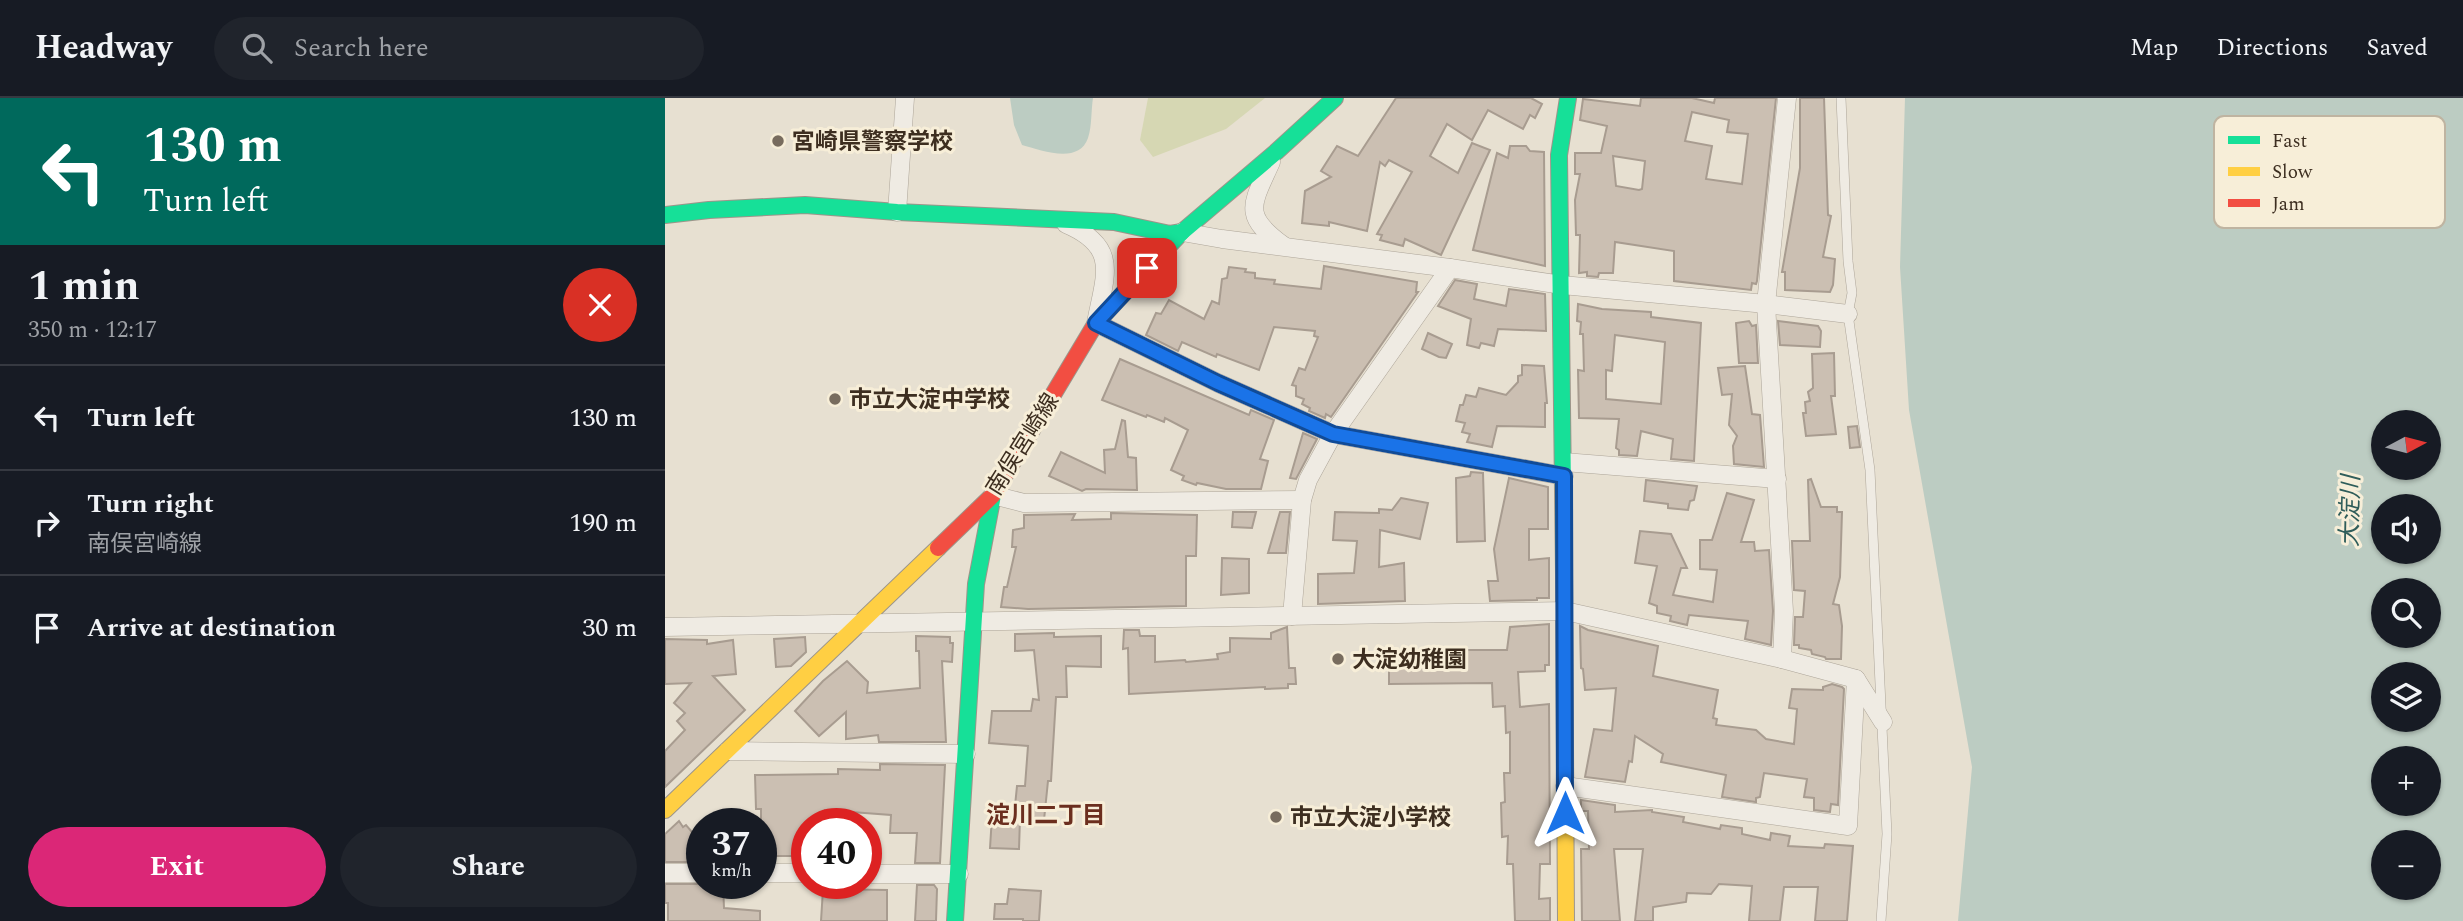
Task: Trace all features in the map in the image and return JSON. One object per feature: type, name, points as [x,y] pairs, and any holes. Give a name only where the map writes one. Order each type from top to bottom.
[{"type":"street","points":[[897,212],[905,98]]},
{"type":"street","name":"南俣宮崎線","points":[[665,810],[993,495],[1096,323],[1181,232],[1335,98]]},
{"type":"street","points":[[1566,921],[1564,469],[1559,155],[1568,98]]},
{"type":"street","points":[[1782,659],[1784,611],[1766,304],[1787,98]]},
{"type":"street","points":[[1276,152],[1253,203],[1255,221],[1286,248]]},
{"type":"street","points":[[665,215],[805,205],[1114,222],[1170,234],[1181,232],[1562,285],[1847,314]]},
{"type":"street","points":[[1054,220],[1085,232],[1098,244],[1104,257],[1105,276],[1096,323],[1218,383],[1333,434],[1564,469],[1777,479]]},
{"type":"street","points":[[1292,616],[1302,500],[1308,480],[1333,434],[1450,268]]},
{"type":"street","points":[[955,921],[973,622],[980,553],[993,495],[1024,503],[1302,500]]},
{"type":"street","points":[[665,627],[1565,611],[1782,659],[1856,679],[1883,722]]},
{"type":"street","points":[[1565,786],[1848,826],[1856,679]]},
{"type":"street","points":[[728,751],[966,754]]},
{"type":"street","points":[[665,873],[686,873]]},
{"type":"street","points":[[882,874],[959,874]]},
{"type":"lane","points":[[1840,98],[1851,293],[1847,314],[1870,470],[1883,722],[1887,834],[1881,921]]},
{"type":"green space","points":[[1148,98],[1265,98],[1226,129],[1153,157],[1140,140]]},
{"type":"water","points":[[1010,98],[1093,98],[1088,138],[1077,151],[1059,154],[1022,145],[1014,125]]},
{"type":"water","name":"大淀川","points":[[1905,98],[2463,98],[2463,921],[1958,921],[1972,767],[1909,410],[1900,267]]},
{"type":"building","points":[[1396,98],[1531,98],[1542,104],[1535,118],[1530,115],[1523,129],[1488,110],[1472,140],[1447,124],[1430,156],[1458,173],[1472,143],[1490,150],[1441,255],[1405,239],[1403,246],[1380,240],[1382,235],[1377,234],[1412,172],[1389,160],[1385,166],[1380,162],[1367,231],[1329,222],[1329,226],[1302,223],[1305,191],[1331,177],[1321,171],[1337,146],[1358,156]]},
{"type":"building","points":[[1641,98],[1692,98],[1714,103],[1715,98],[1776,98],[1757,281],[1756,284],[1752,283],[1751,290],[1674,281],[1674,251],[1615,242],[1613,273],[1599,273],[1598,277],[1587,276],[1587,272],[1579,273],[1580,235],[1576,235],[1575,200],[1580,174],[1575,174],[1575,153],[1601,153],[1607,126],[1580,120],[1583,99],[1640,106]],"holes":[[[1692,112],[1729,120],[1727,132],[1748,134],[1742,184],[1706,179],[1712,146],[1685,141]],[[1613,156],[1645,161],[1642,189],[1616,186]]]},
{"type":"building","points":[[1800,98],[1824,98],[1828,215],[1831,216],[1823,257],[1835,259],[1830,292],[1785,290],[1785,272],[1782,272],[1800,168]]},
{"type":"building","points":[[1510,146],[1526,146],[1530,151],[1544,152],[1545,266],[1473,250],[1497,153],[1508,158]]},
{"type":"building","points":[[1324,266],[1417,282],[1418,292],[1331,417],[1326,414],[1325,418],[1309,411],[1310,408],[1302,404],[1304,399],[1296,396],[1296,386],[1292,385],[1299,368],[1305,370],[1318,337],[1314,336],[1315,331],[1274,327],[1259,370],[1217,354],[1216,357],[1182,342],[1178,351],[1146,335],[1156,313],[1161,314],[1169,300],[1204,319],[1212,301],[1219,304],[1222,279],[1227,278],[1229,267],[1246,269],[1245,272],[1255,273],[1255,278],[1275,280],[1274,284],[1321,289]]},
{"type":"building","points":[[1455,280],[1477,284],[1474,299],[1506,306],[1509,289],[1545,294],[1546,331],[1498,329],[1494,346],[1481,343],[1479,348],[1467,345],[1471,319],[1438,306]]},
{"type":"building","points":[[1578,304],[1602,309],[1651,312],[1651,317],[1701,323],[1694,461],[1671,459],[1673,439],[1641,431],[1637,456],[1619,455],[1616,448],[1619,419],[1579,418],[1578,370],[1584,371],[1583,334],[1580,334],[1581,322],[1577,321]],"holes":[[[1615,335],[1665,342],[1661,404],[1606,399],[1606,370],[1612,371]]]},
{"type":"building","points":[[1749,321],[1752,326],[1756,325],[1758,363],[1739,363],[1736,323]]},
{"type":"building","points":[[1778,321],[1818,326],[1821,331],[1820,347],[1780,345]]},
{"type":"building","points":[[1428,333],[1452,344],[1446,358],[1422,349]]},
{"type":"building","points":[[1834,353],[1835,396],[1831,396],[1836,434],[1806,436],[1803,413],[1806,413],[1805,402],[1810,401],[1808,392],[1813,388],[1812,354]]},
{"type":"building","points":[[1120,359],[1249,415],[1251,410],[1274,420],[1260,459],[1268,461],[1261,489],[1226,489],[1197,483],[1196,485],[1182,480],[1184,476],[1171,470],[1188,430],[1165,418],[1164,422],[1147,415],[1146,417],[1102,400]]},
{"type":"building","points":[[1522,365],[1544,366],[1547,403],[1545,427],[1497,426],[1492,447],[1467,442],[1470,434],[1462,432],[1465,423],[1456,421],[1466,395],[1476,397],[1479,388],[1506,395],[1518,382],[1518,376],[1522,375]]},
{"type":"building","points":[[1745,366],[1752,414],[1760,415],[1764,467],[1734,464],[1733,446],[1737,436],[1729,425],[1732,394],[1722,395],[1718,368]]},
{"type":"building","points":[[1122,420],[1125,421],[1128,457],[1136,458],[1137,490],[1082,491],[1049,476],[1061,452],[1105,473],[1104,450],[1115,449]]},
{"type":"building","points":[[1857,426],[1860,447],[1850,448],[1848,427]]},
{"type":"building","points":[[1303,433],[1317,439],[1296,479],[1290,478]]},
{"type":"building","points":[[1471,472],[1483,473],[1485,541],[1457,542],[1456,478],[1470,476]]},
{"type":"building","points":[[1509,478],[1548,487],[1548,529],[1529,529],[1529,560],[1549,558],[1549,598],[1490,601],[1488,581],[1498,581],[1494,549]]},
{"type":"building","points":[[1811,479],[1821,507],[1837,507],[1837,512],[1842,512],[1840,577],[1833,604],[1839,605],[1842,626],[1841,659],[1826,659],[1812,654],[1811,650],[1794,645],[1795,617],[1803,617],[1805,591],[1794,590],[1792,541],[1810,541],[1808,480]]},
{"type":"building","points":[[1646,480],[1697,486],[1694,500],[1690,501],[1688,510],[1644,501]]},
{"type":"building","points":[[1727,493],[1754,500],[1741,542],[1754,542],[1755,551],[1769,550],[1773,611],[1771,645],[1745,639],[1748,621],[1689,615],[1687,625],[1670,621],[1671,616],[1657,613],[1657,606],[1649,603],[1657,566],[1635,563],[1640,531],[1671,534],[1687,568],[1681,568],[1673,595],[1713,602],[1717,570],[1700,569],[1700,540],[1712,540]]},
{"type":"building","points":[[1401,498],[1428,503],[1420,539],[1380,530],[1379,567],[1404,563],[1405,601],[1318,604],[1318,574],[1354,573],[1357,541],[1333,540],[1335,512],[1379,513],[1379,509],[1392,510]]},
{"type":"building","points":[[1233,512],[1256,512],[1252,528],[1232,527]]},
{"type":"building","points":[[1280,512],[1290,512],[1286,553],[1268,553]]},
{"type":"building","points":[[1111,513],[1197,515],[1196,556],[1186,556],[1186,606],[1028,609],[1001,607],[1016,547],[1012,547],[1013,530],[1024,528],[1024,515],[1075,514],[1072,520],[1111,519]]},
{"type":"building","points":[[1222,558],[1249,559],[1249,593],[1221,595]]},
{"type":"building","points":[[1549,624],[1549,665],[1545,665],[1545,671],[1518,672],[1520,707],[1549,704],[1550,864],[1540,864],[1539,899],[1550,898],[1550,921],[1515,921],[1513,864],[1507,864],[1508,836],[1502,837],[1504,773],[1510,773],[1510,732],[1506,733],[1505,706],[1493,707],[1492,683],[1389,684],[1389,662],[1441,661],[1441,658],[1449,657],[1450,650],[1507,650],[1510,627]]},
{"type":"building","points":[[1580,626],[1658,646],[1653,676],[1718,690],[1713,718],[1717,719],[1716,725],[1756,730],[1766,739],[1794,744],[1797,709],[1789,708],[1792,689],[1823,690],[1823,687],[1832,684],[1842,687],[1838,805],[1831,804],[1830,812],[1814,810],[1814,798],[1804,797],[1807,779],[1764,773],[1760,797],[1756,798],[1756,802],[1722,797],[1726,775],[1661,762],[1663,754],[1635,736],[1632,762],[1629,761],[1625,782],[1585,777],[1594,729],[1612,731],[1616,688],[1585,690],[1581,668]]},
{"type":"building","points":[[1287,627],[1289,668],[1295,668],[1296,684],[1288,684],[1288,688],[1129,694],[1128,648],[1123,649],[1124,630],[1139,630],[1140,636],[1155,636],[1155,662],[1186,662],[1218,659],[1217,654],[1230,652],[1230,638],[1271,639],[1271,633]]},
{"type":"building","points":[[1054,633],[1054,637],[1101,636],[1101,667],[1066,666],[1067,697],[1056,697],[1051,781],[1048,781],[1044,820],[1014,816],[1017,786],[1025,786],[1028,746],[989,743],[992,711],[1031,711],[1033,699],[1039,700],[1034,650],[1015,651],[1015,634]]},
{"type":"building","points":[[916,636],[950,637],[950,643],[953,643],[952,662],[942,661],[946,742],[879,742],[878,735],[846,739],[846,712],[819,736],[795,711],[823,681],[847,661],[868,682],[867,693],[920,688]]},
{"type":"building","points":[[805,637],[806,652],[791,666],[776,667],[774,639]]},
{"type":"building","points":[[665,639],[707,640],[707,644],[733,640],[736,674],[713,676],[745,710],[665,787],[665,751],[685,730],[677,721],[685,713],[674,703],[691,683],[665,684]]},
{"type":"building","points":[[880,764],[945,765],[940,863],[915,863],[917,833],[890,833],[891,815],[882,814],[882,808],[791,808],[791,856],[777,856],[777,808],[756,808],[755,775],[838,774],[838,769],[880,770]]},
{"type":"building","points":[[1581,800],[1615,805],[1615,812],[1652,810],[1684,817],[1683,822],[1720,829],[1721,825],[1742,828],[1742,834],[1770,840],[1771,833],[1790,836],[1788,846],[1853,846],[1847,921],[1815,921],[1818,887],[1784,887],[1780,921],[1749,921],[1752,886],[1719,884],[1711,894],[1687,893],[1686,902],[1653,907],[1653,921],[1635,921],[1643,849],[1614,849],[1620,921],[1582,921],[1581,849],[1589,849],[1588,811],[1581,811]]},
{"type":"building","points":[[992,816],[1020,818],[1019,849],[990,848]]},
{"type":"building","points":[[679,821],[683,827],[686,825],[686,862],[665,862],[665,834]]},
{"type":"building","points":[[665,884],[686,884],[686,899],[724,899],[724,908],[760,911],[760,921],[668,921],[668,903],[665,903]]},
{"type":"building","points":[[917,885],[934,885],[937,889],[936,921],[915,921]]},
{"type":"building","points":[[1009,889],[1041,891],[1039,921],[994,919],[995,904],[1007,904]]},
{"type":"building","points":[[882,890],[887,890],[887,921],[821,921],[822,899],[882,899]]},
{"type":"traffic: fast","points":[[1138,278],[1182,232],[1335,98]]},
{"type":"traffic: fast","points":[[1564,574],[1559,155],[1568,98]]},
{"type":"traffic: fast","points":[[665,215],[805,205],[1114,222],[1170,234],[1182,232]]},
{"type":"traffic: fast","points":[[955,921],[976,584],[993,495]]},
{"type":"traffic: slow","points":[[665,810],[938,548]]},
{"type":"traffic: slow","points":[[1564,574],[1566,921]]},
{"type":"traffic: jam","points":[[938,548],[993,495],[1096,323],[1138,278]]},
{"type":"place","name":"宮崎県警察学校","points":[[778,141]]},
{"type":"place","name":"市立大淀中学校","points":[[835,399]]},
{"type":"place","name":"大淀幼稚園","points":[[1338,659]]},
{"type":"place","name":"市立大淀小学校","points":[[1276,817]]},
{"type":"district","name":"淀川二丁目","points":[[1046,815]]},
{"type":"route","points":[[1147,268],[1096,323],[1218,383],[1333,434],[1564,476],[1565,813]]}]
